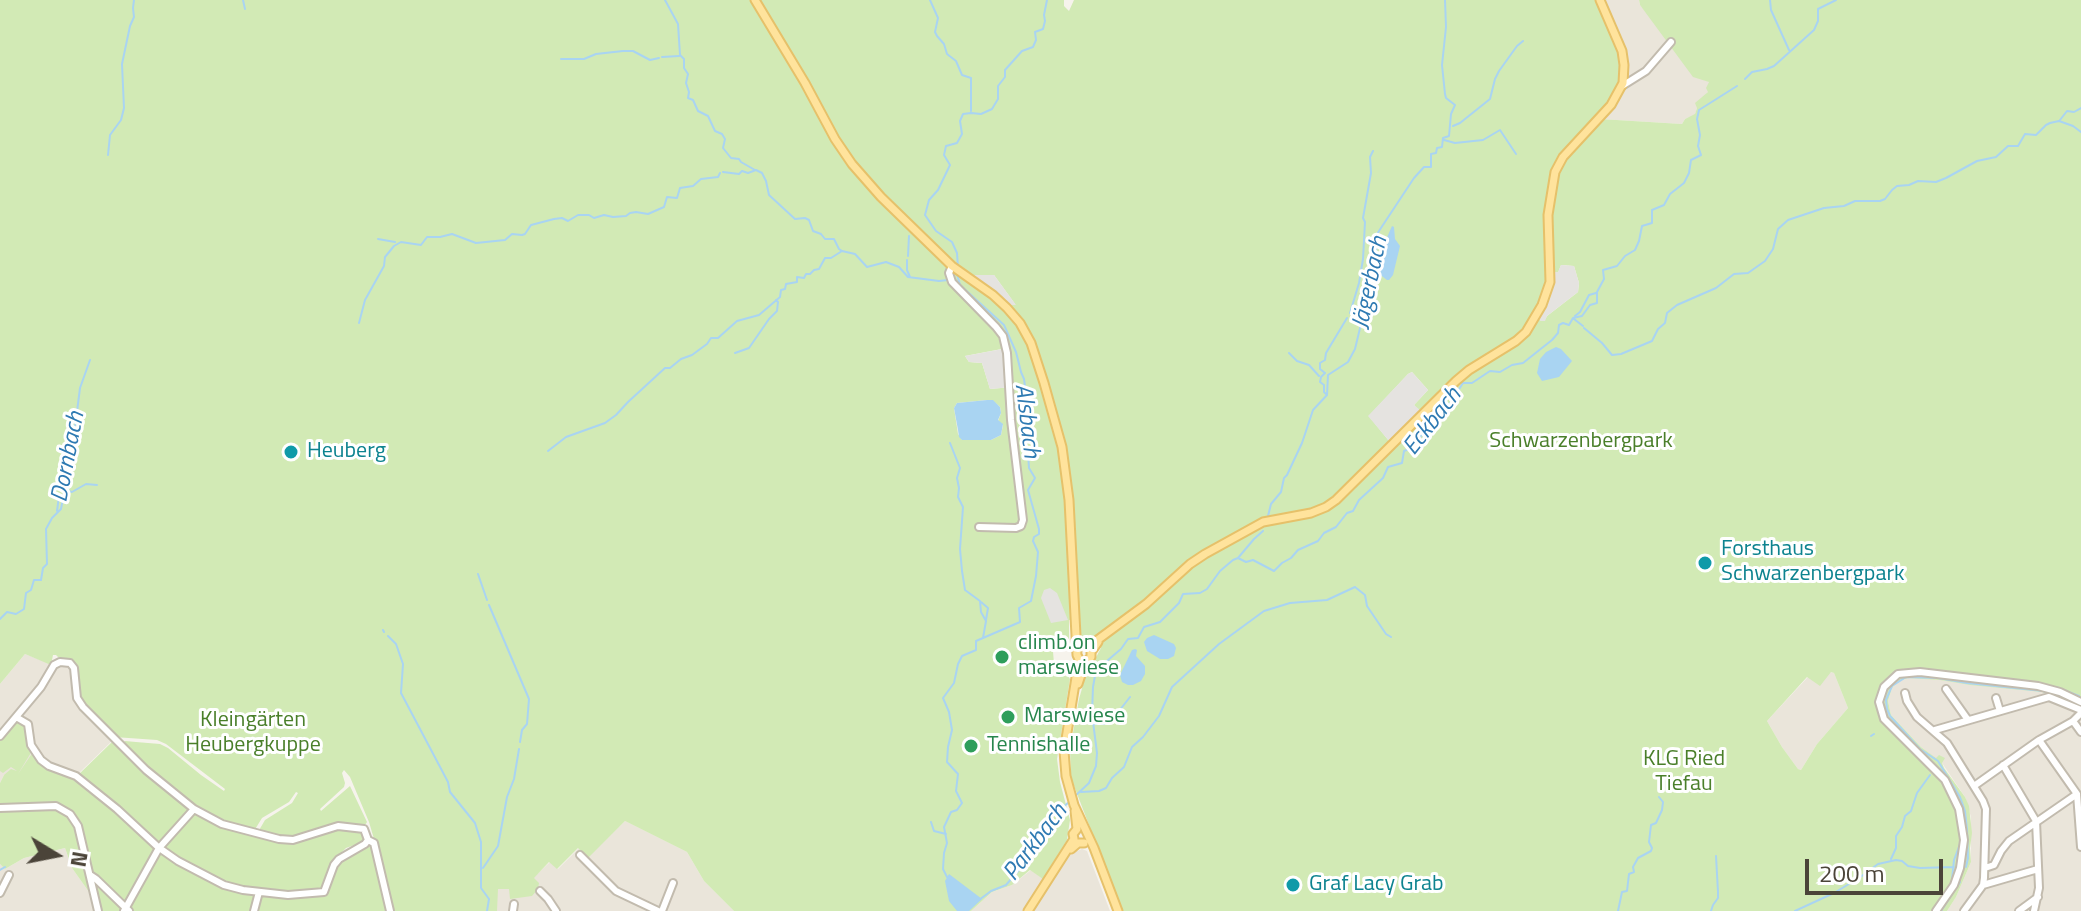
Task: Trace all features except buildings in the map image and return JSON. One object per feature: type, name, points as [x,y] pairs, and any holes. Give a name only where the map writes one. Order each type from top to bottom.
[{"type":"main road","points":[[755,0],[846,156],[881,197],[956,269],[993,295],[1020,323],[1031,343],[1066,469],[1077,634],[1084,653],[1064,763],[1081,837],[1098,860],[1118,911]]},
{"type":"main road","points":[[1084,653],[1190,564],[1230,539],[1267,522],[1311,513],[1336,500],[1456,381],[1526,332],[1540,309],[1550,282],[1548,215],[1555,172],[1563,157],[1611,105],[1622,86],[1622,51],[1600,0]]},
{"type":"main road","points":[[1028,911],[1066,853],[1081,837]]},
{"type":"street","points":[[1622,86],[1644,73],[1671,42]]},
{"type":"street","points":[[956,269],[951,279],[996,327],[1006,347],[1023,520],[1021,526],[1016,528],[979,527]]},
{"type":"street","points":[[0,736],[41,687],[54,665],[60,662],[72,664],[77,698],[83,707],[146,770],[194,809],[222,824],[279,839],[293,840],[338,826],[364,829],[368,840],[374,843],[390,911]]},
{"type":"street","points":[[1936,911],[1954,885],[1960,868],[1964,850],[1962,818],[1945,780],[1884,719],[1879,702],[1886,684],[1898,674],[1920,672],[2038,686],[2081,702]]},
{"type":"street","points":[[1946,689],[1968,720]]},
{"type":"street","points":[[1905,693],[1911,709],[1943,738],[1986,809],[1983,885],[1964,911]]},
{"type":"street","points":[[1935,730],[2049,697],[2081,712],[2073,721],[2039,740],[1974,786]]},
{"type":"street","points":[[1996,698],[2000,711]]},
{"type":"street","points":[[16,717],[28,724],[33,750],[41,760],[76,776],[159,848],[185,866],[233,888],[288,895],[324,892],[339,859],[368,840]]},
{"type":"street","points":[[2073,721],[2081,732]]},
{"type":"street","points":[[2039,740],[2077,794],[2081,847]]},
{"type":"street","points":[[2003,765],[2036,821],[2038,897],[2034,911]]},
{"type":"street","points":[[1985,868],[1994,865],[2009,841],[2077,794]]},
{"type":"street","points":[[0,808],[56,806],[67,811],[77,824],[98,911]]},
{"type":"street","points":[[90,875],[126,910],[159,848],[194,809]]},
{"type":"street","points":[[580,855],[616,891],[660,911],[673,883]]},
{"type":"street","points":[[1983,885],[2038,869]]},
{"type":"street","points":[[0,893],[9,875]]},
{"type":"street","points":[[540,891],[556,911]]},
{"type":"street","points":[[254,911],[259,892]]},
{"type":"street","points":[[2019,911],[2038,897]]},
{"type":"shaded area","points":[[1603,0],[1639,0],[1640,5],[1709,82],[1708,92],[1695,115],[1685,119],[1682,124],[1599,119],[1614,106],[1625,87]]},
{"type":"shaded area","points":[[1561,265],[1574,266],[1578,292],[1547,316],[1545,321],[1541,321],[1539,319],[1550,299],[1555,272]]},
{"type":"shaded area","points":[[969,275],[994,275],[1016,305],[1009,305]]},
{"type":"shaded area","points":[[1008,348],[1012,387],[990,389],[982,363],[969,362],[965,356]]},
{"type":"shaded area","points":[[1412,372],[1428,390],[1414,405],[1420,410],[1389,441],[1368,416]]},
{"type":"shaded area","points":[[1050,588],[1057,593],[1068,620],[1051,623],[1041,598],[1044,590]]},
{"type":"shaded area","points":[[25,654],[51,664],[67,662],[114,739],[76,776],[4,775],[0,783],[0,684]]},
{"type":"shaded area","points":[[1831,672],[1848,708],[1817,744],[1801,770],[1782,747],[1767,721],[1808,677]]},
{"type":"shaded area","points":[[1918,677],[2042,692],[2081,709],[2081,911],[1947,911],[1971,862],[1971,817],[1965,797],[1942,763],[1921,747],[1891,715],[1888,701],[1892,688],[1897,682]]},
{"type":"shaded area","points":[[625,821],[687,852],[704,881],[734,911],[497,911],[497,889],[509,888],[533,878],[550,862],[558,869],[579,848],[588,857]]},
{"type":"shaded area","points":[[1065,843],[1077,851],[1087,851],[1110,911],[971,911],[992,892],[1012,885],[1031,870],[1043,878]]},
{"type":"shaded area","points":[[65,848],[72,868],[89,892],[95,891],[99,911],[0,911],[0,864],[5,869],[24,858]]},
{"type":"green space","points":[[0,0],[1064,0],[1064,6],[1069,11],[1074,0],[1603,0],[1627,54],[1628,67],[1620,98],[1600,119],[1682,124],[1695,114],[1695,103],[1708,92],[1709,82],[1693,77],[1639,0],[2081,0],[2081,709],[2042,692],[1940,680],[1908,678],[1897,682],[1892,688],[1888,701],[1891,715],[1921,747],[1936,758],[1939,755],[1945,758],[1942,763],[1944,768],[1969,806],[1971,862],[1947,911],[1122,911],[1071,778],[1070,750],[1079,699],[1085,678],[1101,648],[1093,641],[1082,640],[1078,619],[1069,620],[1069,639],[1052,640],[1055,675],[1070,679],[1057,759],[1070,820],[1067,840],[1043,879],[1030,870],[1012,885],[992,892],[971,911],[734,911],[704,881],[687,852],[625,821],[588,858],[578,848],[557,869],[549,862],[534,878],[539,883],[532,896],[510,899],[509,889],[498,889],[497,911],[392,911],[369,822],[344,770],[344,787],[320,809],[350,786],[367,822],[362,830],[366,837],[363,842],[346,848],[336,858],[322,890],[282,893],[244,888],[243,891],[257,895],[253,911],[99,911],[95,891],[89,892],[72,868],[65,848],[24,858],[5,869],[0,864],[0,783],[11,769],[17,771],[11,767],[3,773],[0,771],[0,739],[15,721],[26,725],[32,751],[18,774],[33,752],[46,766],[75,778],[113,741],[119,747],[125,741],[160,744],[225,789],[166,744],[157,740],[114,737],[81,702],[74,664],[67,660],[53,655],[51,665],[25,654],[0,684]],"holes":[[[1561,265],[1574,266],[1578,292],[1541,321],[1539,319],[1550,299],[1555,273]],[[970,275],[994,275],[1015,304],[1009,305]],[[1007,348],[1012,387],[990,389],[982,363],[969,362],[965,356]],[[1412,372],[1428,390],[1414,405],[1419,411],[1389,441],[1369,416]],[[992,400],[1000,407],[998,421],[1003,425],[1001,435],[991,440],[962,440],[958,434],[954,408],[957,403]],[[1831,672],[1834,673],[1848,708],[1817,744],[1801,770],[1782,747],[1767,721],[1807,677],[1820,686]],[[296,792],[292,803],[265,820],[258,832],[286,839],[325,829],[327,832],[303,841],[289,842],[254,835],[262,818],[289,802]]]},
{"type":"green space","points":[[371,842],[387,911],[255,911],[261,895],[326,893],[337,865]]},
{"type":"water","points":[[1392,226],[1400,246],[1393,275],[1387,280],[1378,273]]},
{"type":"water","points":[[1556,347],[1572,361],[1559,377],[1542,381],[1537,373],[1540,359]]},
{"type":"water","points":[[993,400],[1000,407],[998,420],[1003,424],[1001,435],[991,440],[962,440],[954,408],[957,403]]},
{"type":"water","points":[[1154,635],[1174,644],[1174,656],[1160,659],[1147,651],[1144,642]]},
{"type":"water","points":[[1135,649],[1136,656],[1145,666],[1145,674],[1141,681],[1128,685],[1122,682],[1120,675]]},
{"type":"water","points":[[949,874],[982,899],[969,911],[957,911],[949,901],[945,881]]},
{"type":"waterway","points":[[108,155],[110,135],[121,120],[124,108],[122,64],[134,17],[134,0]]},
{"type":"waterway","points":[[243,0],[245,9]]},
{"type":"waterway","points":[[665,0],[678,24],[680,55],[688,74],[688,98],[693,100],[698,111],[708,116],[715,131],[722,134],[725,139],[723,148],[731,158],[739,159],[755,170]]},
{"type":"waterway","points":[[930,0],[938,18],[937,36],[947,54],[956,61],[962,75],[971,78],[971,111]]},
{"type":"waterway","name":"Alsbach","points":[[958,268],[952,242],[936,231],[925,215],[929,200],[938,190],[950,165],[944,155],[946,146],[957,143],[962,134],[960,121],[963,114],[981,114],[992,109],[998,99],[998,86],[1005,77],[1005,70],[1022,51],[1033,47],[1035,32],[1043,29],[1047,0]]},
{"type":"waterway","name":"Jägerbach","points":[[1268,516],[1302,443],[1313,410],[1327,395],[1328,375],[1348,362],[1355,349],[1361,324],[1369,309],[1369,278],[1376,256],[1377,234],[1414,178],[1424,167],[1431,167],[1431,154],[1436,153],[1437,148],[1442,147],[1443,138],[1449,136],[1455,105],[1446,98],[1442,65],[1445,0]]},
{"type":"waterway","points":[[1770,0],[1771,10],[1789,50]]},
{"type":"waterway","name":"Eckbach","points":[[1745,79],[1752,72],[1774,66],[1814,30],[1818,9],[1836,0]]},
{"type":"waterway","points":[[1453,126],[1490,99],[1499,71],[1523,41]]},
{"type":"waterway","points":[[561,59],[584,59],[596,54],[623,51],[633,51],[650,60],[659,58]]},
{"type":"waterway","points":[[662,57],[679,56]]},
{"type":"waterway","name":"Eckbach","points":[[1074,797],[1089,783],[1096,766],[1093,687],[1101,666],[1128,639],[1138,638],[1144,627],[1160,622],[1179,603],[1183,594],[1200,593],[1207,589],[1233,560],[1253,560],[1274,571],[1298,550],[1318,541],[1353,511],[1359,500],[1383,478],[1388,467],[1402,463],[1404,451],[1412,448],[1433,420],[1445,411],[1463,383],[1472,383],[1490,371],[1500,372],[1523,363],[1552,340],[1558,333],[1559,325],[1569,325],[1573,318],[1582,316],[1590,305],[1597,303],[1597,292],[1604,279],[1603,270],[1617,266],[1635,250],[1642,226],[1652,223],[1652,210],[1664,205],[1670,194],[1684,183],[1691,160],[1701,155],[1698,146],[1699,110],[1737,86]]},
{"type":"waterway","points":[[2060,120],[2067,111],[2074,112],[2081,108]]},
{"type":"waterway","points":[[1584,328],[1612,355],[1621,354],[1652,341],[1665,323],[1667,313],[1677,305],[1716,288],[1734,274],[1748,273],[1765,261],[1773,249],[1778,229],[1788,220],[1855,201],[1880,201],[1897,186],[1918,181],[1936,182],[1977,161],[1996,157],[2008,146],[2018,146],[2025,134],[2036,135],[2050,123],[2059,121],[2081,132]]},
{"type":"waterway","points":[[1444,140],[1455,143],[1483,140],[1500,130],[1516,154]]},
{"type":"waterway","points":[[1350,313],[1363,259],[1363,218],[1373,151]]},
{"type":"waterway","points":[[723,172],[739,174],[756,170],[762,173],[769,195],[795,219],[809,220],[813,231],[825,239],[834,239],[839,249],[855,254],[867,267],[886,262],[899,267],[908,277],[948,280]]},
{"type":"waterway","points":[[359,323],[365,300],[384,266],[385,257],[401,242],[421,245],[427,237],[452,234],[476,243],[505,240],[512,234],[525,234],[531,225],[554,219],[568,221],[578,215],[594,218],[626,216],[636,212],[648,214],[664,207],[667,197],[677,198],[680,188],[693,186],[701,179],[718,177],[720,173]]},
{"type":"waterway","points":[[908,256],[909,236]]},
{"type":"waterway","points":[[378,239],[395,242]]},
{"type":"waterway","points":[[548,451],[566,437],[605,423],[665,368],[692,355],[737,321],[759,315],[780,297],[786,284],[797,282],[797,277],[804,278],[806,274],[819,269],[825,258],[842,251]]},
{"type":"waterway","points":[[907,260],[910,277]]},
{"type":"waterway","name":"Alsbach","points":[[947,877],[943,869],[947,843],[944,827],[951,812],[962,803],[956,791],[958,774],[947,762],[952,730],[943,698],[954,683],[962,656],[976,650],[976,641],[1020,622],[1019,608],[1031,601],[1038,552],[1033,541],[1039,534],[1028,490],[1035,478],[1029,468],[1024,440],[1030,423],[1024,379],[1016,352],[1004,325],[960,285],[957,274]]},
{"type":"waterway","points":[[1575,316],[1589,295],[1596,293]]},
{"type":"waterway","points":[[735,353],[749,348],[777,311],[776,300]]},
{"type":"waterway","points":[[1327,395],[1320,382],[1325,373],[1320,369],[1320,363],[1325,360],[1347,318]]},
{"type":"waterway","points":[[1574,319],[1583,326]]},
{"type":"waterway","points":[[1289,353],[1297,361],[1309,365],[1319,376]]},
{"type":"waterway","name":"Dornbach","points":[[0,619],[7,612],[16,614],[24,609],[26,593],[31,590],[34,580],[41,580],[47,564],[46,529],[61,509],[68,488],[65,465],[74,435],[80,388],[90,360]]},
{"type":"waterway","points":[[950,443],[960,468],[957,478],[958,497],[963,507],[960,549],[965,590],[980,601],[986,621],[983,638]]},
{"type":"waterway","points":[[68,491],[86,484],[97,485]]},
{"type":"waterway","name":"Dornbach","points":[[57,511],[59,496]]},
{"type":"waterway","name":"Jägerbach","points":[[1238,558],[1263,531]]},
{"type":"waterway","points":[[478,574],[487,600]]},
{"type":"waterway","points":[[1081,792],[1106,788],[1124,767],[1132,747],[1159,716],[1172,687],[1219,644],[1264,611],[1290,603],[1327,600],[1355,587],[1365,595],[1367,606],[1391,637]]},
{"type":"waterway","points":[[981,602],[988,608],[986,620]]},
{"type":"waterway","points":[[489,605],[529,699],[527,724],[522,730],[520,742]]},
{"type":"waterway","points":[[388,636],[396,644],[403,664],[401,693],[448,782],[450,792],[475,823],[481,842],[481,888],[489,899],[487,911]]},
{"type":"waterway","points":[[1966,867],[1967,829],[1960,797],[1938,761],[1920,749],[1890,716],[1886,700],[1892,686],[1906,677],[1938,678],[2043,691],[2081,706]]},
{"type":"waterway","points":[[2056,687],[2079,696]]},
{"type":"waterway","points":[[1095,724],[1104,724],[1130,697]]},
{"type":"waterway","points":[[483,868],[498,846],[519,749]]},
{"type":"waterway","points":[[1891,859],[1905,816],[1911,811],[1917,793],[1930,775]]},
{"type":"waterway","points":[[1618,911],[1622,892],[1627,891],[1629,874],[1634,872],[1638,858],[1651,851],[1651,825],[1656,823],[1662,810],[1663,802],[1659,797]]},
{"type":"waterway","name":"Parkbach","points":[[979,900],[1006,885],[1030,857],[1046,822],[1069,802]]},
{"type":"waterway","points":[[931,822],[934,831],[946,834]]},
{"type":"waterway","points":[[1952,879],[1960,832]]},
{"type":"waterway","points":[[1711,911],[1718,898],[1716,856]]},
{"type":"waterway","points":[[1795,911],[1834,893],[1878,864],[1896,860],[1920,868],[1954,867]]},
{"type":"waterway","points":[[0,870],[5,867]]},
{"type":"waterway","points":[[1941,911],[1960,882]]},
{"type":"place","name":"Heuberg","points":[[291,452]]},
{"type":"place","name":"Forsthaus Schwarzenbergpark","points":[[1705,563]]},
{"type":"place","name":"climb.on marswiese","points":[[1002,657]]},
{"type":"place","name":"Marswiese","points":[[1008,717]]},
{"type":"place","name":"Tennishalle","points":[[971,746]]},
{"type":"place","name":"Graf Lacy Grab","points":[[1293,885]]},
{"type":"park label","name":"Schwarzenbergpark","points":[[1581,442]]},
{"type":"park label","name":"Kleingärten Heubergkuppe","points":[[253,734]]},
{"type":"park label","name":"KLG Ried Tiefau","points":[[1684,772]]}]
